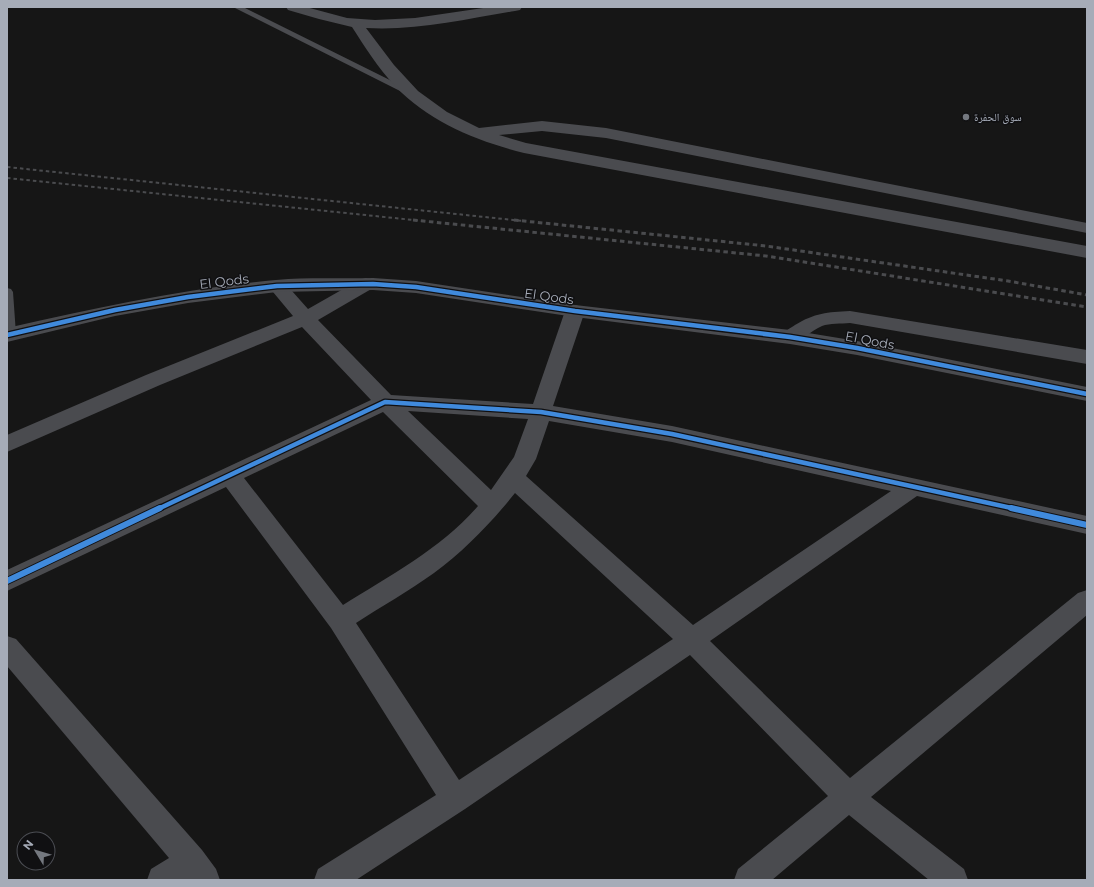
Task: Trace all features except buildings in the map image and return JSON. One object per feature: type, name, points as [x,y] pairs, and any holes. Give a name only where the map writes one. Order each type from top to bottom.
[{"type":"street","points":[[293,7],[328,18],[356,23],[373,24],[422,21],[515,7]]},
{"type":"street","points":[[373,24],[391,11]]},
{"type":"street","points":[[356,23],[400,82],[437,112],[476,133],[524,148],[1087,252]]},
{"type":"street","points":[[476,133],[542,126],[606,133],[1087,228]]},
{"type":"street","points":[[7,444],[153,380],[304,319],[366,284]]},
{"type":"street","name":"El Qods","points":[[8,334],[115,310],[188,297],[277,286],[366,284],[416,287],[575,311],[790,337],[857,348],[1087,394]]},
{"type":"street","points":[[277,286],[304,319],[385,402],[492,505]]},
{"type":"street","points":[[340,620],[425,566],[456,541],[483,516],[492,505],[525,459],[575,311]]},
{"type":"street","points":[[790,337],[816,321],[831,318],[850,317],[1087,357]]},
{"type":"street","points":[[7,581],[385,402],[541,412],[672,434],[1087,525]]},
{"type":"street","points":[[229,475],[340,620],[455,799]]},
{"type":"street","points":[[512,478],[692,640],[848,796],[953,880]]},
{"type":"street","points":[[329,880],[455,799],[692,640],[914,487]]},
{"type":"street","points":[[749,880],[848,796],[1087,600]]},
{"type":"street","points":[[7,647],[198,870],[162,880]]},
{"type":"lane","points":[[237,7],[411,92]]},
{"type":"lane","points":[[7,292],[8,334]]},
{"type":"railway","points":[[7,167],[523,221]]},
{"type":"railway","points":[[7,178],[423,221]]},
{"type":"railway","points":[[413,220],[766,256],[1087,307]]},
{"type":"railway","points":[[514,220],[766,246],[1008,281],[1087,295]]},
{"type":"cycle path","points":[[7,335],[115,310],[188,297],[277,286],[373,284],[416,287],[575,311],[790,337],[857,348],[1087,394]]},
{"type":"cycle path","points":[[7,581],[385,402],[541,412],[672,434],[1087,525]]},
{"type":"place","name":"سوق الحفرة","points":[[966,117]]}]
